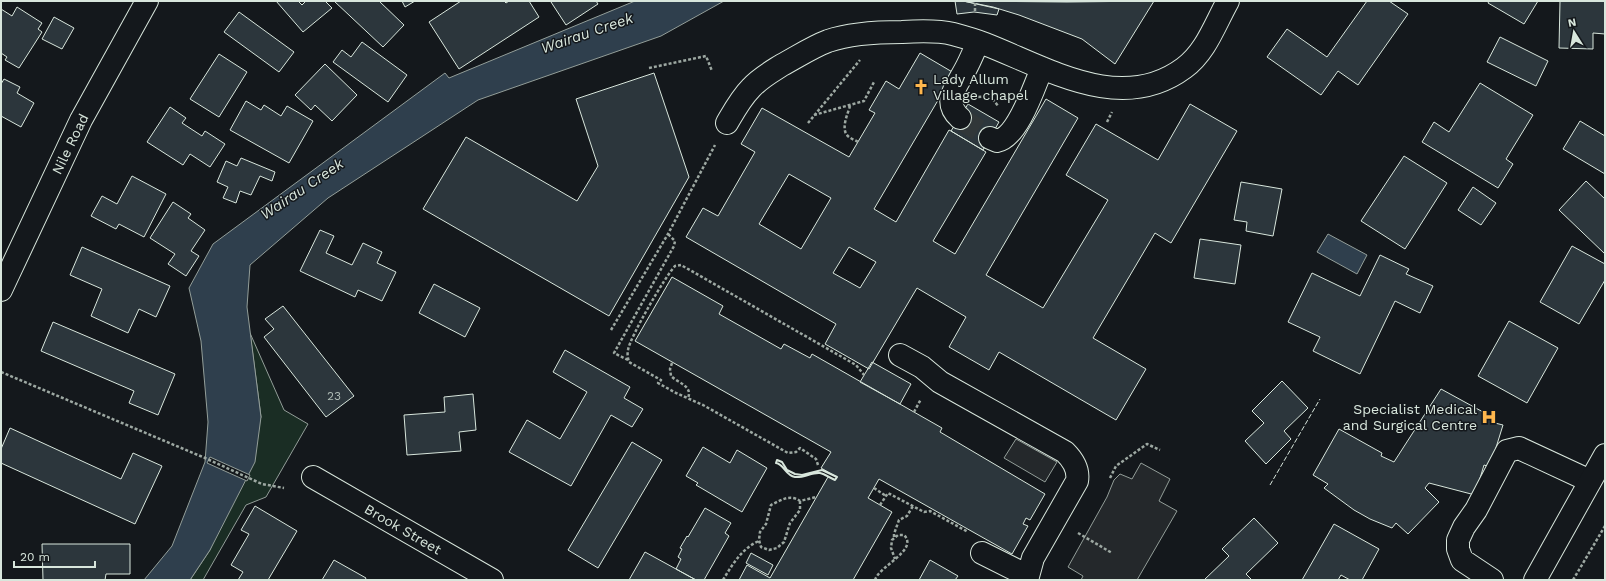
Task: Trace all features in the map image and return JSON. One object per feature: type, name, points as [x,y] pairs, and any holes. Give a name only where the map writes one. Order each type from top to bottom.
[{"type":"street","name":"Nile Road","points":[[1,290],[81,120],[147,1]]},
{"type":"street","points":[[727,123],[746,93],[760,80],[811,48],[829,41],[860,34],[919,31],[951,34],[978,42],[1074,80],[1113,88],[1138,88],[1147,86],[1183,69],[1195,59],[1206,43],[1228,1]]},
{"type":"street","points":[[960,118],[952,110],[952,98],[978,42]]},
{"type":"street","points":[[990,138],[997,141],[1008,136],[1023,114],[1042,68]]},
{"type":"street","points":[[900,355],[922,367],[940,382],[1065,452],[1073,462],[1078,475],[1077,482],[1032,558],[1027,578],[982,553]]},
{"type":"street","points":[[1492,580],[1462,560],[1458,549],[1458,540],[1464,526],[1476,510],[1507,451],[1519,448],[1590,481]]},
{"type":"street","points":[[1535,580],[1605,455]]},
{"type":"street","name":"Brook Street","points":[[313,477],[492,580]]},
{"type":"path","points":[[975,3],[975,12]]},
{"type":"path","points":[[649,68],[706,56],[712,71]]},
{"type":"path","points":[[808,123],[863,56]]},
{"type":"path","points":[[814,116],[864,101],[874,82]]},
{"type":"path","points":[[974,98],[991,97],[999,108]]},
{"type":"path","points":[[850,106],[846,119],[845,131],[847,135],[858,142]]},
{"type":"path","points":[[611,330],[668,234],[727,123]]},
{"type":"path","points":[[629,360],[614,353],[674,246],[675,241],[668,234]]},
{"type":"path","points":[[818,465],[816,460],[800,448],[796,452],[788,453],[704,405],[658,383],[661,380],[631,365],[628,351],[632,338],[666,276],[675,266],[681,265],[856,365],[864,375]]},
{"type":"path","points":[[672,363],[670,369],[671,376],[689,389],[690,393],[688,398]]},
{"type":"path","points":[[1,372],[206,458],[262,484],[284,488]]},
{"type":"path","points":[[914,412],[923,395]]},
{"type":"path","points":[[1110,478],[1116,466],[1147,444],[1160,450]]},
{"type":"path","points":[[874,488],[886,496]]},
{"type":"path","points":[[880,505],[888,493],[924,512],[930,511],[972,534]]},
{"type":"path","points":[[800,501],[800,510],[790,523],[782,545],[769,550],[761,546],[759,541],[760,532],[766,524],[771,505],[788,497],[800,501],[816,497]]},
{"type":"path","points":[[895,559],[891,542],[899,520],[907,516],[913,506]]},
{"type":"path","points":[[1573,580],[1605,526]]},
{"type":"path","points":[[1078,533],[1112,553]]},
{"type":"path","points":[[875,580],[880,571],[905,551],[908,543],[907,538],[904,535],[898,534],[894,537]]},
{"type":"path","points":[[724,580],[744,551],[749,546],[759,541]]},
{"type":"green space","points":[[250,333],[284,410],[308,424],[266,497],[246,505],[203,580],[190,580],[210,550],[261,417]]},
{"type":"shaded area","points":[[1016,439],[1057,462],[1045,482],[1004,458]]},
{"type":"shaded area","points":[[1141,463],[1170,479],[1159,501],[1177,511],[1137,580],[1081,580],[1083,576],[1068,567],[1107,497],[1114,480],[1120,474],[1132,479]]},
{"type":"water","name":"Wairau Creek","points":[[635,1],[724,1],[661,36],[478,100],[328,198],[250,265],[247,307],[261,417],[255,462],[210,550],[190,580],[144,580],[172,546],[205,462],[208,422],[201,341],[189,288],[213,244],[445,73],[449,78]]},
{"type":"water","points":[[1328,234],[1367,255],[1357,274],[1317,252]]},
{"type":"pier","points":[[210,457],[250,475],[247,481],[207,463]]},
{"type":"building","points":[[276,1],[298,1],[302,5],[306,1],[325,1],[332,8],[303,32]]},
{"type":"building","points":[[334,1],[379,1],[404,25],[383,47]]},
{"type":"building","points":[[402,1],[415,1],[405,7]]},
{"type":"building","points":[[461,1],[504,1],[506,3],[509,1],[529,1],[539,17],[459,69],[429,22]]},
{"type":"building","points":[[596,1],[598,4],[566,25],[551,2]]},
{"type":"building","points":[[955,1],[963,1],[999,9],[997,15],[974,12],[957,14]]},
{"type":"building","points":[[963,1],[1154,1],[1115,64],[1082,39],[1019,15],[993,7]]},
{"type":"building","points":[[1367,1],[1389,1],[1408,14],[1358,85],[1338,71],[1321,95],[1267,57],[1287,29],[1327,57]]},
{"type":"building","points":[[1489,1],[1538,1],[1524,24],[1488,3]]},
{"type":"building","points":[[1560,1],[1605,1],[1605,34],[1593,33],[1593,49],[1559,48]]},
{"type":"building","points":[[17,7],[42,23],[38,29],[42,32],[19,68],[5,60],[7,57],[1,53],[1,9],[12,16]]},
{"type":"building","points":[[239,12],[294,52],[279,72],[224,32]]},
{"type":"building","points":[[54,17],[74,28],[62,49],[42,39]]},
{"type":"building","points":[[1500,37],[1548,61],[1536,86],[1487,62]]},
{"type":"building","points":[[362,42],[407,75],[388,102],[333,62],[342,50],[351,57]]},
{"type":"building","points":[[920,53],[954,73],[874,209],[896,222],[949,130],[951,131],[986,152],[933,241],[955,254],[1046,99],[1078,118],[986,275],[1043,308],[1108,200],[1066,175],[1096,124],[1158,160],[1190,104],[1237,131],[1171,243],[1155,233],[1093,338],[1146,369],[1116,420],[999,352],[989,370],[949,347],[966,317],[917,288],[869,369],[825,344],[836,324],[686,237],[703,208],[718,216],[755,152],[741,144],[762,108],[849,157],[875,113],[869,110],[886,81],[899,89]],"holes":[[[789,174],[831,198],[801,249],[759,224]],[[849,247],[876,262],[860,288],[833,273]]]},
{"type":"building","points":[[219,54],[247,72],[219,117],[190,99]]},
{"type":"building","points":[[325,64],[357,95],[332,121],[315,105],[311,110],[295,95]]},
{"type":"building","points":[[654,73],[689,177],[609,316],[423,209],[466,137],[577,201],[598,166],[576,99]]},
{"type":"building","points":[[4,79],[20,87],[17,93],[34,103],[21,127],[1,116],[1,84]]},
{"type":"building","points":[[1480,83],[1533,115],[1506,159],[1513,164],[1498,188],[1422,142],[1434,122],[1449,132]]},
{"type":"building","points":[[246,101],[261,110],[264,105],[281,116],[287,106],[313,121],[289,163],[230,130]]},
{"type":"building","points":[[968,104],[999,122],[983,150],[951,131]]},
{"type":"building","points":[[170,107],[186,118],[182,123],[202,136],[205,131],[225,144],[210,167],[190,154],[183,165],[147,142]]},
{"type":"building","points":[[1580,121],[1605,136],[1605,174],[1563,149]]},
{"type":"building","points":[[1404,156],[1447,183],[1405,249],[1361,221]]},
{"type":"building","points":[[241,158],[275,172],[272,181],[260,176],[251,195],[240,191],[236,203],[223,198],[228,187],[217,182],[226,161],[237,166]]},
{"type":"building","points":[[132,176],[166,194],[144,237],[119,224],[116,229],[91,216],[102,196],[117,204]]},
{"type":"building","points":[[1586,181],[1605,199],[1605,254],[1559,210]]},
{"type":"building","points":[[1241,182],[1282,189],[1273,236],[1246,231],[1247,222],[1234,220]]},
{"type":"building","points":[[1473,187],[1496,203],[1481,225],[1458,210]]},
{"type":"building","points":[[173,202],[191,214],[188,218],[205,230],[191,251],[199,256],[186,276],[168,264],[175,254],[150,238]]},
{"type":"building","points":[[320,230],[334,236],[326,253],[352,265],[363,243],[382,252],[377,263],[396,272],[382,301],[358,290],[355,297],[300,271]]},
{"type":"building","points":[[1200,239],[1241,245],[1235,284],[1194,278]]},
{"type":"building","points":[[1572,246],[1605,264],[1605,280],[1579,324],[1540,302]]},
{"type":"building","points":[[82,247],[170,286],[156,317],[139,309],[128,333],[91,316],[102,289],[70,275]]},
{"type":"building","points":[[1380,255],[1409,269],[1406,274],[1433,286],[1420,313],[1395,301],[1360,374],[1313,351],[1320,337],[1288,322],[1312,273],[1360,296]]},
{"type":"building","points":[[672,277],[723,306],[719,314],[781,349],[784,344],[810,358],[812,354],[942,428],[940,432],[1045,494],[1030,520],[1026,518],[1023,524],[1028,526],[1012,554],[879,479],[868,498],[892,512],[853,580],[739,580],[747,565],[770,578],[828,477],[835,480],[837,477],[821,468],[831,452],[635,341]]},
{"type":"building","points":[[434,284],[480,308],[465,337],[419,313]]},
{"type":"building","points":[[283,306],[354,396],[326,417],[264,337],[274,329],[265,319]]},
{"type":"building","points":[[1509,321],[1558,348],[1527,403],[1478,376]]},
{"type":"building","points":[[53,322],[175,374],[158,415],[129,403],[134,391],[41,351]]},
{"type":"building","points":[[565,350],[630,387],[624,398],[643,409],[632,427],[611,415],[571,486],[509,452],[527,420],[560,439],[587,392],[553,372]]},
{"type":"building","points":[[872,362],[911,384],[900,404],[860,382]]},
{"type":"building","points":[[1282,381],[1308,408],[1284,431],[1291,439],[1266,464],[1245,441],[1264,423],[1252,411]]},
{"type":"building","points":[[1441,389],[1494,418],[1491,422],[1503,425],[1490,467],[1484,465],[1475,495],[1429,483],[1425,488],[1439,502],[1408,534],[1396,523],[1392,528],[1370,519],[1354,510],[1324,488],[1328,484],[1313,475],[1339,429],[1382,453],[1381,456],[1394,462]]},
{"type":"building","points":[[473,394],[476,430],[459,432],[461,451],[407,455],[404,415],[445,412],[444,397]]},
{"type":"building","points":[[10,428],[121,479],[133,453],[162,466],[135,524],[1,463],[1,449]]},
{"type":"building","points":[[632,442],[662,460],[598,568],[568,550]]},
{"type":"building","points":[[703,447],[730,463],[737,450],[767,468],[742,512],[696,485],[698,483],[686,476]]},
{"type":"building","points":[[255,506],[297,531],[268,580],[238,580],[243,572],[231,565],[249,534],[241,530]]},
{"type":"building","points":[[705,508],[731,523],[725,533],[729,536],[704,580],[696,580],[676,569],[681,559],[678,557],[682,549],[680,548]]},
{"type":"building","points":[[1254,518],[1278,543],[1246,574],[1252,580],[1204,580],[1229,556],[1222,549]]},
{"type":"building","points":[[1334,524],[1379,549],[1362,580],[1350,580],[1341,575],[1338,580],[1302,580]]},
{"type":"building","points":[[42,544],[130,544],[130,574],[106,574],[105,580],[43,580]]},
{"type":"building","points":[[645,552],[676,569],[696,580],[629,580]]},
{"type":"building","points":[[751,553],[773,565],[768,575],[746,563]]},
{"type":"building","points":[[334,560],[366,578],[365,580],[322,580]]},
{"type":"building","points":[[930,560],[958,576],[955,580],[919,580]]},
{"type":"tunnel","points":[[960,118],[990,138]]},
{"type":"fence","points":[[1270,485],[1320,399]]},
{"type":"wall","points":[[777,460],[782,462],[787,470],[795,474],[802,475],[822,470],[837,477],[835,480],[820,473],[795,477],[789,474],[781,465],[776,463],[777,460]]},
{"type":"place","name":"Lady Allum Village chapel","points":[[921,87]]},
{"type":"place","name":"Specialist Medical and Surgical Centre","points":[[1489,417]]}]
